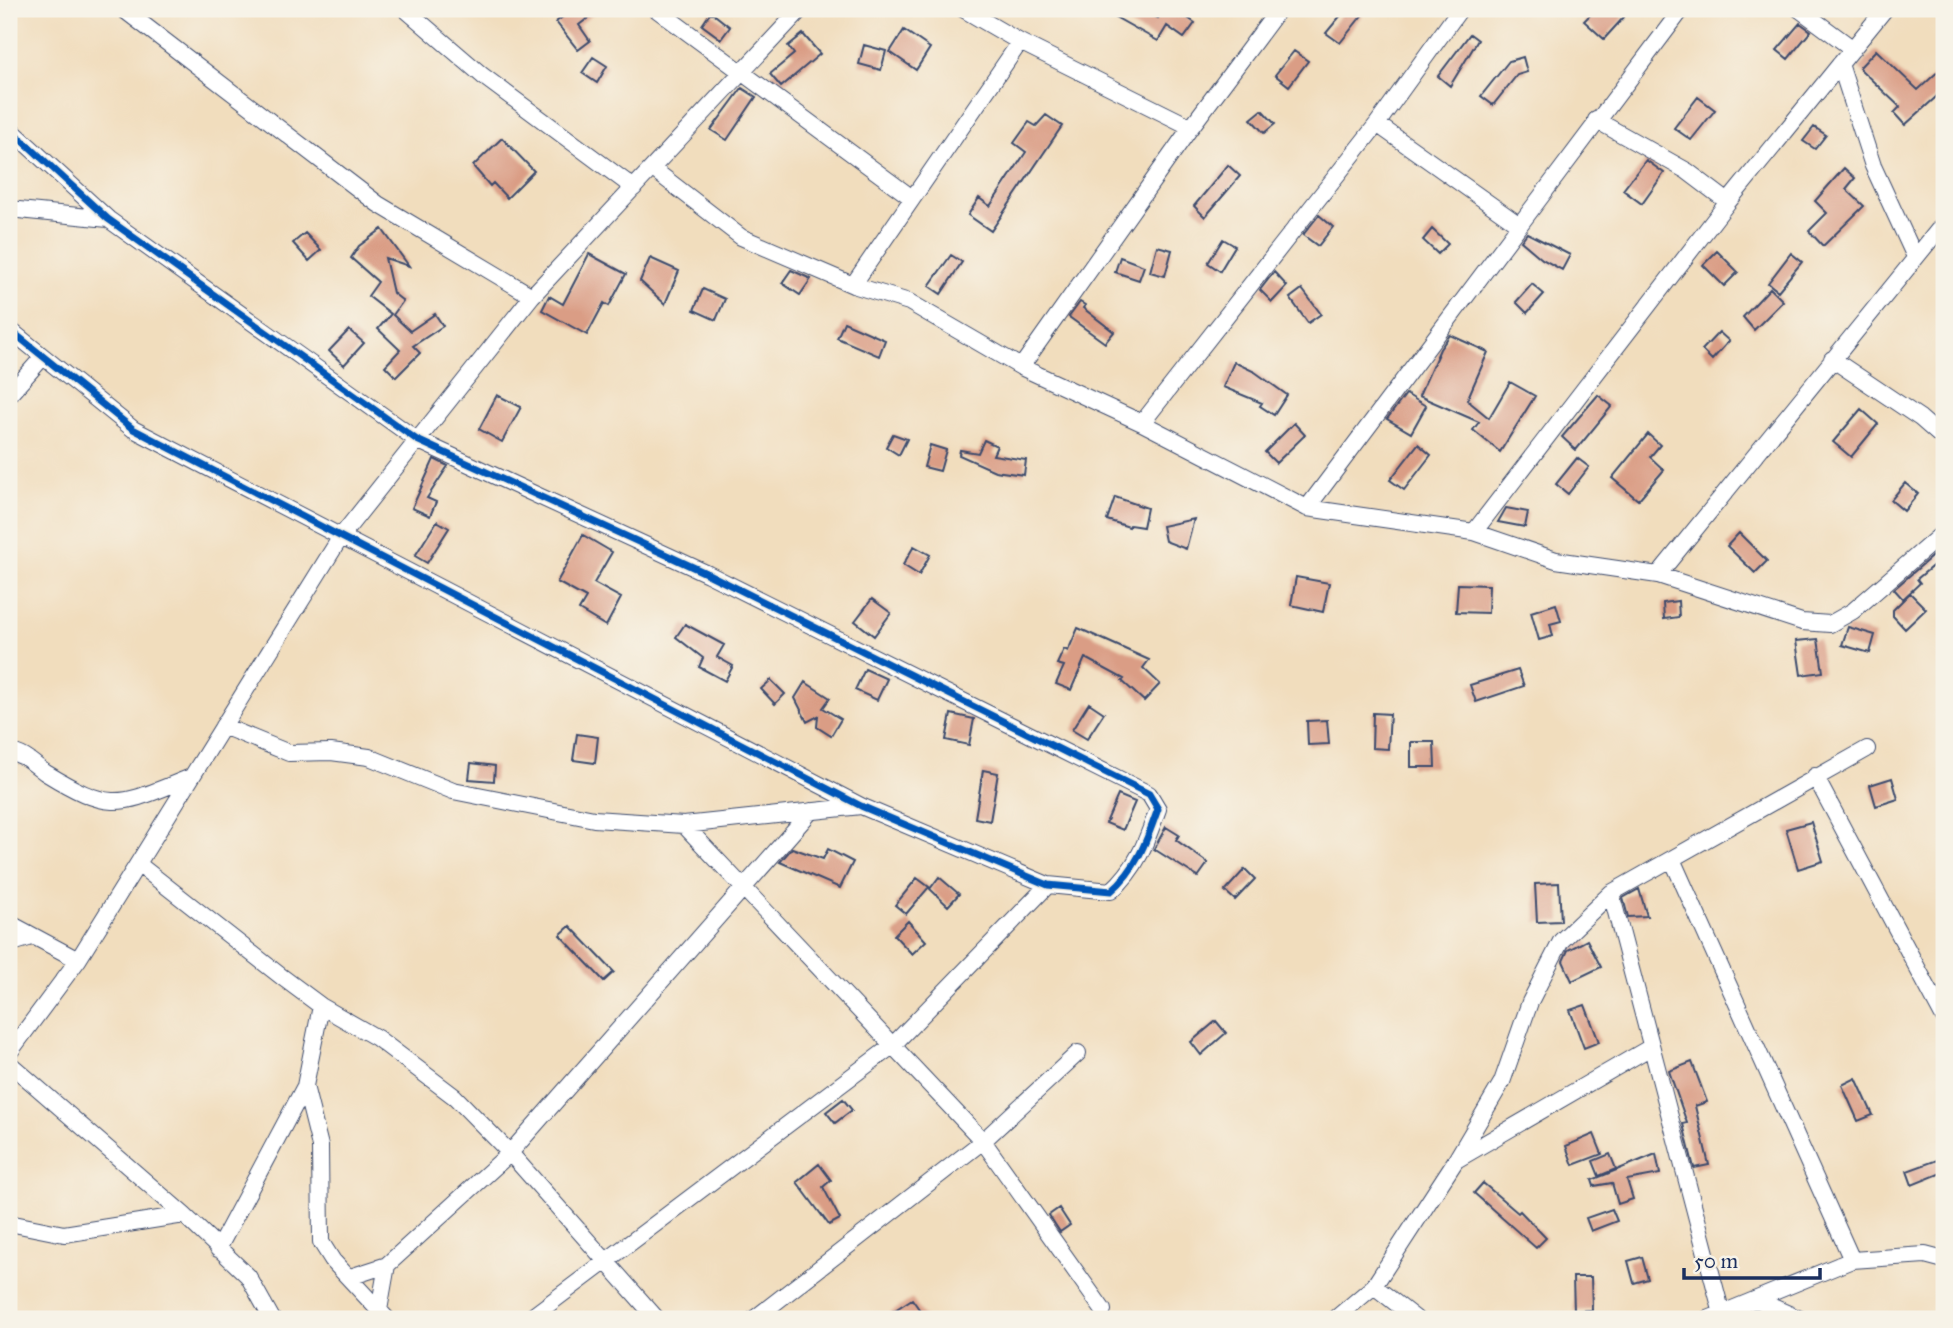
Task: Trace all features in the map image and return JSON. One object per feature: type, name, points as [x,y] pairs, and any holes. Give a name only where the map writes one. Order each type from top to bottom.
[{"type":"street","points":[[123,9],[378,204],[532,296]]},
{"type":"street","points":[[405,9],[483,76],[634,188]]},
{"type":"street","points":[[656,9],[912,198]]},
{"type":"street","points":[[9,1053],[78,960],[342,535],[532,296],[801,9]]},
{"type":"street","points":[[963,9],[1020,42],[1191,127]]},
{"type":"street","points":[[1021,367],[1191,127],[1279,9]]},
{"type":"street","points":[[1142,423],[1377,124],[1460,9]]},
{"type":"street","points":[[1307,508],[1682,9]]},
{"type":"street","points":[[1799,9],[1853,49]]},
{"type":"street","points":[[1474,532],[1728,202],[1885,9]]},
{"type":"street","points":[[853,285],[1020,42]]},
{"type":"street","points":[[1840,64],[1873,166],[1915,257]]},
{"type":"street","points":[[1596,120],[1687,171],[1728,202]]},
{"type":"street","points":[[1377,124],[1518,224]]},
{"type":"street","points":[[9,128],[108,219],[417,440],[708,574],[1149,794],[1158,808],[1145,846],[1125,879],[1111,891],[1048,886],[861,806],[133,429],[9,329]]},
{"type":"street","points":[[653,169],[741,237],[853,285],[909,302],[1021,367],[1142,423],[1307,508],[1474,532],[1556,559],[1658,575],[1802,622],[1830,624],[1853,611],[1944,532]]},
{"type":"street","points":[[9,209],[108,219]]},
{"type":"street","points":[[1658,575],[1944,223]]},
{"type":"street","points":[[9,394],[42,358]]},
{"type":"street","points":[[1832,359],[1920,418],[1944,439]]},
{"type":"street","points":[[223,726],[289,753],[331,752],[369,757],[453,792],[594,820],[684,825],[861,806]]},
{"type":"street","points":[[1335,1319],[1374,1286],[1456,1160],[1502,1082],[1530,1002],[1561,941],[1611,893],[1867,749]]},
{"type":"street","points":[[9,752],[21,754],[45,772],[96,800],[113,804],[137,799],[189,778]]},
{"type":"street","points":[[1815,776],[1944,1018]]},
{"type":"street","points":[[350,1276],[387,1265],[510,1153],[811,811]]},
{"type":"street","points":[[684,825],[983,1141],[1102,1310]]},
{"type":"street","points":[[1672,859],[1852,1260]]},
{"type":"street","points":[[138,864],[321,1006],[376,1038],[455,1097],[510,1153],[657,1319]]},
{"type":"street","points":[[529,1319],[892,1046],[1048,886]]},
{"type":"street","points":[[1611,893],[1651,1047],[1715,1317],[1852,1260],[1925,1255],[1944,1259]]},
{"type":"street","points":[[9,923],[18,939],[78,960]]},
{"type":"street","points":[[218,1249],[305,1086],[321,1006]]},
{"type":"street","points":[[1456,1160],[1651,1047]]},
{"type":"street","points":[[754,1319],[983,1141],[1078,1053]]},
{"type":"street","points":[[9,1063],[184,1215],[248,1276],[272,1319]]},
{"type":"street","points":[[305,1086],[320,1146],[321,1242],[332,1261],[350,1276],[383,1315]]},
{"type":"street","points":[[9,1223],[64,1234],[184,1215]]},
{"type":"street","points":[[383,1315],[387,1265]]},
{"type":"street","points":[[1374,1286],[1416,1319]]},
{"type":"street","points":[[1757,1300],[1800,1319]]},
{"type":"building","points":[[573,9],[600,9],[579,25],[590,41],[578,50],[556,22]]},
{"type":"building","points":[[1101,9],[1140,9],[1158,18],[1165,9],[1175,9],[1195,23],[1184,38],[1167,26],[1158,41]]},
{"type":"building","points":[[1346,9],[1367,9],[1340,43],[1326,33]]},
{"type":"building","points":[[1596,9],[1615,9],[1624,17],[1604,39],[1584,21]]},
{"type":"building","points":[[711,12],[730,27],[721,39],[702,25]]},
{"type":"building","points":[[1800,23],[1811,31],[1788,59],[1777,50]]},
{"type":"building","points":[[904,30],[930,48],[916,70],[890,52]]},
{"type":"building","points":[[803,34],[820,54],[781,87],[770,74],[794,54],[788,46]]},
{"type":"building","points":[[1470,34],[1478,40],[1450,86],[1438,76]]},
{"type":"building","points":[[864,45],[886,51],[881,70],[859,64]]},
{"type":"building","points":[[1876,50],[1918,90],[1944,66],[1944,85],[1936,97],[1905,125],[1894,113],[1900,107],[1859,68]]},
{"type":"building","points":[[1294,51],[1308,61],[1289,86],[1275,75]]},
{"type":"building","points":[[593,57],[607,66],[597,83],[582,73]]},
{"type":"building","points":[[1523,57],[1527,72],[1517,75],[1493,105],[1481,96],[1509,61]]},
{"type":"building","points":[[742,88],[756,97],[727,140],[711,130]]},
{"type":"building","points":[[1698,97],[1715,110],[1691,140],[1674,128]]},
{"type":"building","points":[[1262,110],[1275,124],[1264,133],[1251,119]]},
{"type":"building","points":[[1046,115],[1062,126],[991,231],[968,215],[979,198],[990,206],[1026,152],[1014,143],[1029,122],[1036,126]]},
{"type":"building","points":[[1814,127],[1826,135],[1815,149],[1803,141]]},
{"type":"building","points":[[502,138],[534,171],[507,198],[493,183],[490,186],[473,166]]},
{"type":"building","points":[[1646,160],[1664,173],[1642,204],[1623,190]]},
{"type":"building","points":[[1228,165],[1240,176],[1205,217],[1194,206]]},
{"type":"building","points":[[1844,168],[1855,178],[1846,189],[1864,206],[1823,246],[1809,231],[1827,213],[1815,201]]},
{"type":"building","points":[[1319,215],[1333,227],[1318,246],[1303,235]]},
{"type":"building","points":[[382,229],[409,266],[385,258],[393,293],[403,301],[393,315],[410,331],[435,314],[443,326],[413,346],[420,353],[396,377],[385,366],[400,350],[378,329],[391,314],[368,296],[378,282],[351,258],[359,246]]},
{"type":"building","points":[[1432,229],[1448,244],[1438,254],[1423,240]]},
{"type":"building","points":[[305,233],[321,250],[309,261],[293,243]]},
{"type":"building","points":[[1527,233],[1570,255],[1562,270],[1542,259],[1521,241]]},
{"type":"building","points":[[1223,239],[1235,246],[1220,271],[1208,263]]},
{"type":"building","points":[[1157,246],[1172,250],[1165,276],[1150,272]]},
{"type":"building","points":[[1717,251],[1738,272],[1724,286],[1703,265]]},
{"type":"building","points":[[1791,253],[1802,262],[1778,291],[1768,283]]},
{"type":"building","points":[[589,254],[626,274],[609,306],[604,303],[587,335],[542,310],[549,296],[563,304]]},
{"type":"building","points":[[951,255],[962,262],[941,294],[929,286]]},
{"type":"building","points":[[1120,257],[1144,266],[1139,280],[1115,272]]},
{"type":"building","points":[[650,258],[679,271],[665,304],[640,281]]},
{"type":"building","points":[[791,270],[811,279],[800,295],[782,283]]},
{"type":"building","points":[[1274,272],[1287,286],[1272,302],[1260,290]]},
{"type":"building","points":[[1532,284],[1544,294],[1527,313],[1516,302]]},
{"type":"building","points":[[1770,288],[1783,301],[1754,330],[1743,317]]},
{"type":"building","points":[[703,289],[725,299],[716,320],[694,310]]},
{"type":"building","points":[[1302,289],[1321,314],[1308,323],[1290,298]]},
{"type":"building","points":[[1080,302],[1085,305],[1083,308],[1114,332],[1105,343],[1069,317]]},
{"type":"building","points":[[844,322],[885,340],[879,356],[837,338]]},
{"type":"building","points":[[349,330],[364,343],[344,365],[329,351]]},
{"type":"building","points":[[1719,332],[1729,341],[1712,360],[1702,350]]},
{"type":"building","points":[[1450,335],[1488,352],[1467,400],[1489,418],[1510,382],[1535,396],[1500,452],[1473,430],[1479,422],[1419,396],[1440,349]]},
{"type":"building","points":[[1234,362],[1255,372],[1287,395],[1274,415],[1260,406],[1262,403],[1223,387]]},
{"type":"building","points":[[1406,394],[1426,406],[1411,433],[1387,419]]},
{"type":"building","points":[[497,395],[521,407],[502,442],[479,429]]},
{"type":"building","points":[[1598,395],[1612,406],[1576,450],[1562,437]]},
{"type":"building","points":[[1861,409],[1878,424],[1851,457],[1833,442]]},
{"type":"building","points":[[1294,423],[1305,435],[1276,463],[1265,452]]},
{"type":"building","points":[[893,434],[907,439],[899,455],[886,447]]},
{"type":"building","points":[[1648,434],[1660,445],[1650,457],[1664,470],[1638,500],[1612,478]]},
{"type":"building","points":[[984,440],[997,446],[993,455],[1026,460],[1024,475],[995,471],[959,455],[960,450],[978,453]]},
{"type":"building","points":[[1418,444],[1431,455],[1404,490],[1390,480]]},
{"type":"building","points":[[930,445],[946,450],[940,471],[924,467]]},
{"type":"building","points":[[1577,458],[1589,467],[1568,494],[1556,484]]},
{"type":"building","points":[[434,459],[448,466],[427,498],[436,502],[430,516],[412,508]]},
{"type":"building","points":[[1905,483],[1918,494],[1904,511],[1891,500]]},
{"type":"building","points":[[1115,497],[1147,508],[1143,527],[1129,527],[1107,520]]},
{"type":"building","points":[[1506,508],[1528,512],[1525,527],[1498,522]]},
{"type":"building","points":[[1194,519],[1186,549],[1165,541],[1162,526]]},
{"type":"building","points":[[437,521],[449,528],[427,563],[415,556]]},
{"type":"building","points":[[1739,533],[1767,561],[1755,573],[1727,546]]},
{"type":"building","points":[[583,535],[612,552],[594,583],[621,598],[606,626],[579,610],[586,598],[557,582]]},
{"type":"building","points":[[914,546],[930,555],[919,575],[903,565]]},
{"type":"building","points":[[1937,552],[1942,558],[1917,579],[1920,583],[1903,599],[1894,589]]},
{"type":"building","points":[[1296,577],[1329,583],[1323,612],[1291,605]]},
{"type":"building","points":[[1458,584],[1489,585],[1488,613],[1456,612]]},
{"type":"building","points":[[1910,593],[1926,609],[1905,629],[1893,616],[1893,610]]},
{"type":"building","points":[[872,599],[891,613],[874,636],[855,621]]},
{"type":"building","points":[[1678,601],[1679,617],[1664,619],[1663,603]]},
{"type":"building","points":[[1556,604],[1561,621],[1550,624],[1553,636],[1539,640],[1531,612]]},
{"type":"building","points":[[685,624],[724,645],[717,657],[733,666],[725,681],[699,667],[703,658],[676,637]]},
{"type":"building","points":[[1848,627],[1875,635],[1870,653],[1842,645]]},
{"type":"building","points":[[1078,628],[1149,660],[1143,668],[1160,684],[1144,701],[1122,681],[1124,679],[1085,658],[1071,690],[1056,684],[1064,666],[1057,664],[1064,649],[1068,651]]},
{"type":"building","points":[[1818,639],[1823,672],[1801,675],[1796,641]]},
{"type":"building","points":[[865,669],[887,679],[877,700],[855,690]]},
{"type":"building","points":[[1518,670],[1524,686],[1476,702],[1470,685]]},
{"type":"building","points":[[771,680],[785,694],[775,704],[761,689]]},
{"type":"building","points":[[805,682],[830,698],[823,708],[841,719],[831,736],[817,727],[818,716],[807,722],[795,698]]},
{"type":"building","points":[[1089,703],[1104,713],[1087,739],[1072,730]]},
{"type":"building","points":[[1373,713],[1390,714],[1388,749],[1372,748]]},
{"type":"building","points":[[951,714],[974,719],[969,745],[946,740]]},
{"type":"building","points":[[1327,720],[1329,744],[1308,745],[1307,721]]},
{"type":"building","points":[[577,734],[598,737],[595,763],[573,760]]},
{"type":"building","points":[[1411,742],[1434,742],[1435,767],[1411,767]]},
{"type":"building","points":[[471,763],[495,766],[494,781],[469,779]]},
{"type":"building","points":[[983,770],[998,773],[990,821],[975,818]]},
{"type":"building","points":[[1892,778],[1898,799],[1876,806],[1870,785]]},
{"type":"building","points":[[1118,795],[1135,802],[1123,830],[1106,823]]},
{"type":"building","points":[[1811,822],[1823,861],[1798,869],[1786,829]]},
{"type":"building","points":[[1166,827],[1179,835],[1176,840],[1208,863],[1198,877],[1154,849]]},
{"type":"building","points":[[792,848],[823,859],[828,849],[853,862],[840,888],[780,862]]},
{"type":"building","points":[[1245,869],[1255,879],[1235,900],[1225,891]]},
{"type":"building","points":[[939,877],[959,894],[948,906],[930,889]]},
{"type":"building","points":[[917,878],[929,887],[906,914],[895,905]]},
{"type":"building","points":[[1559,883],[1561,921],[1537,922],[1535,884]]},
{"type":"building","points":[[1639,889],[1647,916],[1628,917],[1623,898]]},
{"type":"building","points":[[908,921],[926,941],[912,954],[894,935]]},
{"type":"building","points":[[570,926],[614,972],[604,981],[560,935]]},
{"type":"building","points":[[1587,940],[1601,967],[1572,981],[1563,961],[1568,950]]},
{"type":"building","points":[[1585,1005],[1599,1042],[1584,1048],[1570,1010]]},
{"type":"building","points":[[1216,1021],[1226,1033],[1201,1055],[1191,1042]]},
{"type":"building","points":[[1692,1062],[1707,1102],[1695,1106],[1709,1165],[1694,1168],[1683,1124],[1687,1123],[1669,1071]]},
{"type":"building","points":[[1856,1078],[1873,1115],[1858,1121],[1842,1085]]},
{"type":"building","points":[[843,1099],[852,1110],[835,1123],[826,1112]]},
{"type":"building","points":[[1594,1134],[1602,1154],[1573,1165],[1566,1146]]},
{"type":"building","points":[[1610,1154],[1616,1169],[1599,1176],[1593,1161]]},
{"type":"building","points":[[1656,1154],[1660,1174],[1627,1180],[1633,1199],[1618,1204],[1612,1183],[1594,1186],[1592,1180]]},
{"type":"building","points":[[1940,1159],[1944,1172],[1912,1185],[1907,1171]]},
{"type":"building","points":[[819,1164],[831,1180],[823,1187],[840,1219],[829,1225],[797,1182]]},
{"type":"building","points":[[1483,1183],[1518,1213],[1520,1211],[1546,1238],[1536,1248],[1474,1193]]},
{"type":"building","points":[[1059,1208],[1070,1225],[1060,1232],[1049,1215]]},
{"type":"building","points":[[1612,1209],[1617,1221],[1591,1231],[1586,1218]]},
{"type":"building","points":[[1642,1257],[1648,1279],[1634,1283],[1628,1261]]},
{"type":"building","points":[[1573,1277],[1591,1277],[1592,1310],[1574,1311]]},
{"type":"building","points":[[912,1299],[926,1319],[881,1319]]},
{"type":"cycle path","points":[[9,128],[108,219],[417,440],[708,574],[1149,794],[1158,809],[1145,843],[1128,873],[1111,891],[1048,885],[861,806],[133,429],[9,329]]}]
